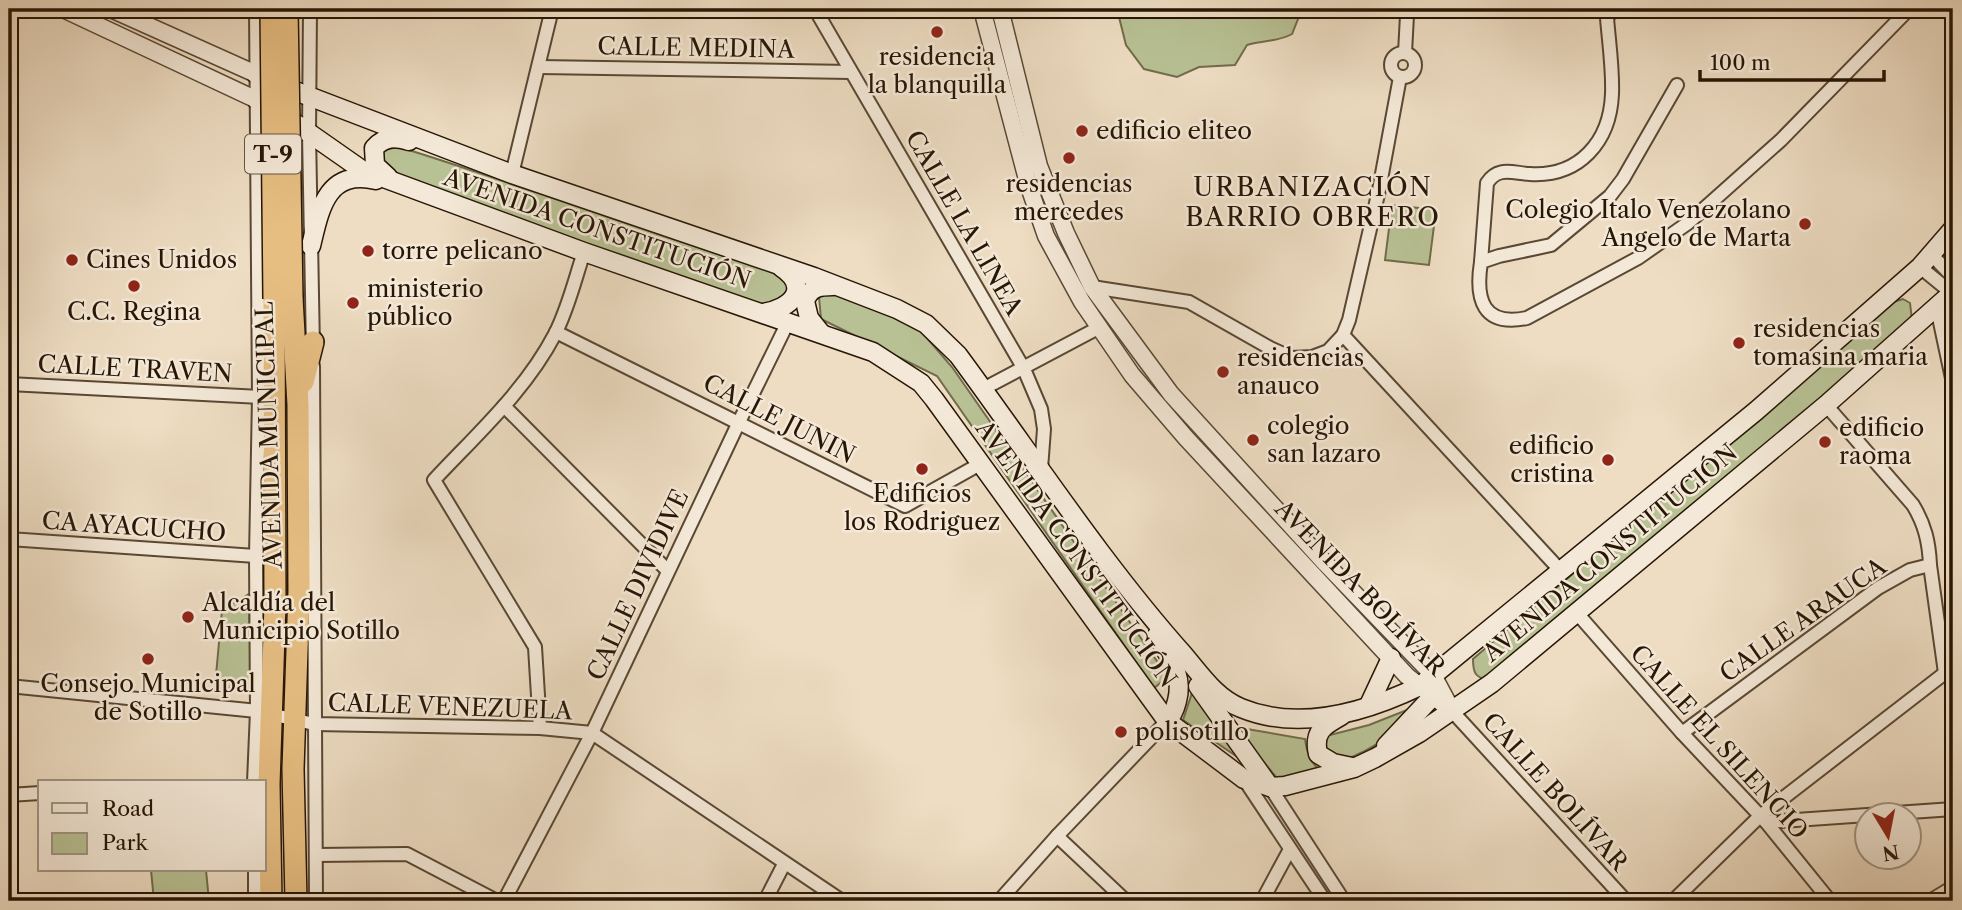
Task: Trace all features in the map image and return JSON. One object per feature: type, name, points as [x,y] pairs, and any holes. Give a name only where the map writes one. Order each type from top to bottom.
[{"type":"highway","name":"AVENIDA MUNICIPAL","points":[[271,9],[283,298],[298,405],[299,591],[304,722],[296,901]]},
{"type":"highway","name":"AVENIDA MUNICIPAL","points":[[271,901],[269,784],[264,713],[275,605],[274,463],[283,298],[287,9]]},
{"type":"highway","points":[[298,405],[313,342]]},
{"type":"highway","points":[[259,397],[274,463]]},
{"type":"main road","name":"AVENIDA CONSTITUCIÓN","points":[[256,74],[277,85],[512,174],[837,286],[897,309],[926,324],[958,355],[1146,612],[1222,699],[1241,708],[1280,718],[1301,720],[1328,717],[1429,685],[1560,570],[1756,411],[1926,261],[1953,229]]},
{"type":"main road","name":"AVENIDA CONSTITUCIÓN","points":[[257,100],[279,112],[362,170],[584,252],[873,352],[921,383],[1167,721],[1244,779],[1270,787],[1285,786],[1354,768],[1419,733],[1492,682],[1826,405],[1937,308],[1953,289]]},
{"type":"main road","points":[[409,188],[388,177],[375,165],[374,148],[384,139],[401,139],[512,174]]},
{"type":"main road","points":[[311,246],[320,210],[335,185],[348,179],[370,179],[409,188]]},
{"type":"main road","points":[[763,313],[783,309],[794,296],[796,283],[790,274],[777,265]]},
{"type":"main road","points":[[821,333],[809,318],[805,301],[811,290],[819,286],[837,286]]},
{"type":"main road","points":[[1146,612],[1176,670],[1180,684],[1175,709],[1167,721]]},
{"type":"main road","points":[[1146,612],[1270,787]]},
{"type":"main road","points":[[1354,768],[1323,758],[1318,754],[1315,743],[1323,727],[1365,706],[1391,658]]},
{"type":"main road","points":[[1375,758],[1429,685]]},
{"type":"street","points":[[63,9],[257,100]]},
{"type":"street","points":[[111,9],[256,74]]},
{"type":"street","name":"AVENIDA MUNICIPAL","points":[[254,780],[264,713],[256,556],[259,397],[256,9]]},
{"type":"street","name":"AVENIDA MUNICIPAL","points":[[310,9],[309,134],[315,471],[304,722],[316,855],[316,901]]},
{"type":"street","points":[[512,174],[552,9]]},
{"type":"street","name":"CALLE LA LINEA","points":[[815,9],[1024,369],[1041,409],[1044,429],[1041,469]]},
{"type":"street","name":"AVENIDA BOLÍVAR","points":[[982,9],[1022,163],[1046,236],[1082,302],[1152,400],[1391,658],[1429,685]]},
{"type":"street","name":"AVENIDA BOLÍVAR","points":[[1000,9],[1039,166],[1066,233],[1092,287],[1148,367],[1326,564],[1452,711]]},
{"type":"street","points":[[1092,287],[1189,302],[1292,358],[1312,357],[1328,351],[1343,335],[1349,320],[1400,77],[1408,76],[1415,67],[1412,57],[1405,53],[1408,15],[1397,9]]},
{"type":"street","points":[[1613,9],[1607,18],[1612,96],[1603,133],[1591,152],[1573,167],[1553,174],[1499,171],[1492,175],[1487,183],[1478,280],[1482,306],[1500,319],[1513,321],[1527,318],[1638,258],[1688,223],[1781,140],[1909,9]]},
{"type":"street","name":"CALLE MEDINA","points":[[540,67],[850,72]]},
{"type":"street","points":[[1481,262],[1552,245],[1610,196],[1623,180],[1677,85]]},
{"type":"street","points":[[540,728],[535,646],[434,480],[535,368],[556,332],[584,252]]},
{"type":"street","points":[[1926,261],[1953,289]]},
{"type":"street","points":[[1937,308],[1953,383]]},
{"type":"street","name":"CALLE DIVIDIVE","points":[[504,901],[592,733],[788,322]]},
{"type":"street","points":[[983,389],[1100,327]]},
{"type":"street","name":"CALLE JUNIN","points":[[556,332],[905,506],[980,464]]},
{"type":"street","points":[[1343,335],[1560,570]]},
{"type":"street","name":"CALLE TRAVEN","points":[[9,384],[259,397]]},
{"type":"street","points":[[1673,901],[1763,819],[1949,672],[1930,565],[1929,542],[1923,522],[1913,505],[1826,405]]},
{"type":"street","points":[[503,406],[668,571]]},
{"type":"street","name":"CA AYACUCHO","points":[[9,539],[256,556]]},
{"type":"street","name":"CALLE ARAUCA","points":[[1682,733],[1878,588],[1910,570],[1930,565]]},
{"type":"street","name":"CALLE EL SILENCIO","points":[[1576,612],[1682,733],[1763,819],[1830,901]]},
{"type":"street","name":"CALLE VENEZUELA","points":[[9,686],[264,713],[304,722],[540,728],[592,733],[842,901]]},
{"type":"street","name":"CALLE BOLÍVAR","points":[[1452,711],[1626,901]]},
{"type":"street","points":[[999,901],[1167,721]]},
{"type":"street","points":[[1244,779],[1325,901]]},
{"type":"street","points":[[1270,787],[1344,901]]},
{"type":"street","points":[[9,794],[38,793]]},
{"type":"street","points":[[1763,819],[1953,809]]},
{"type":"street","points":[[1057,836],[1126,901]]},
{"type":"street","points":[[1262,901],[1289,850]]},
{"type":"street","points":[[316,855],[407,854],[497,901]]},
{"type":"street","points":[[765,901],[784,864]]},
{"type":"street","points":[[255,872],[255,901]]},
{"type":"street","points":[[1930,901],[1953,887]]},
{"type":"green space","points":[[1117,9],[1302,9],[1292,34],[1247,45],[1235,65],[1199,67],[1177,77],[1144,69],[1126,45]]},
{"type":"green space","points":[[399,147],[778,273],[789,283],[787,295],[780,301],[758,306],[385,172],[379,161],[383,150]]},
{"type":"green space","points":[[1392,205],[1436,210],[1429,265],[1385,260]]},
{"type":"green space","points":[[831,289],[874,304],[920,330],[952,367],[1168,677],[1154,688],[937,376],[821,319],[819,297]]},
{"type":"green space","points":[[1903,299],[1910,303],[1912,320],[1489,681],[1476,674],[1473,659],[1890,303]]},
{"type":"green space","points":[[249,594],[251,690],[215,686],[222,610]]},
{"type":"green space","points":[[1193,690],[1239,758],[1183,720]]},
{"type":"green space","points":[[1417,706],[1393,732],[1365,751],[1343,760],[1325,751],[1326,736],[1369,725]]},
{"type":"green space","points":[[1241,728],[1305,739],[1310,757],[1322,772],[1283,785],[1238,732]]},
{"type":"green space","points":[[151,872],[206,872],[209,901],[154,901]]},
{"type":"place","name":"residencia la blanquilla","points":[[937,32]]},
{"type":"place","name":"edificio eliteo","points":[[1082,131]]},
{"type":"place","name":"residencias mercedes","points":[[1069,158]]},
{"type":"place","name":"Colegio Italo Venezolano Angelo de Marta","points":[[1805,224]]},
{"type":"place","name":"torre pelicano","points":[[368,251]]},
{"type":"place","name":"Cines Unidos","points":[[72,260]]},
{"type":"place","name":"C.C. Regina","points":[[134,286]]},
{"type":"place","name":"ministerio público","points":[[353,303]]},
{"type":"place","name":"residencias tomasina maria","points":[[1739,343]]},
{"type":"place","name":"residencias anauco","points":[[1223,372]]},
{"type":"place","name":"colegio san lazaro","points":[[1253,440]]},
{"type":"place","name":"edificio raoma","points":[[1825,442]]},
{"type":"place","name":"edificio cristina","points":[[1608,460]]},
{"type":"place","name":"Edificios los Rodriguez","points":[[922,469]]},
{"type":"place","name":"Alcaldía del Municipio Sotillo","points":[[188,617]]},
{"type":"place","name":"Consejo Municipal de Sotillo","points":[[148,659]]},
{"type":"place","name":"polisotillo","points":[[1121,732]]},
{"type":"district","name":"URBANIZACIÓN BARRIO OBRERO","points":[[1313,202]]}]
